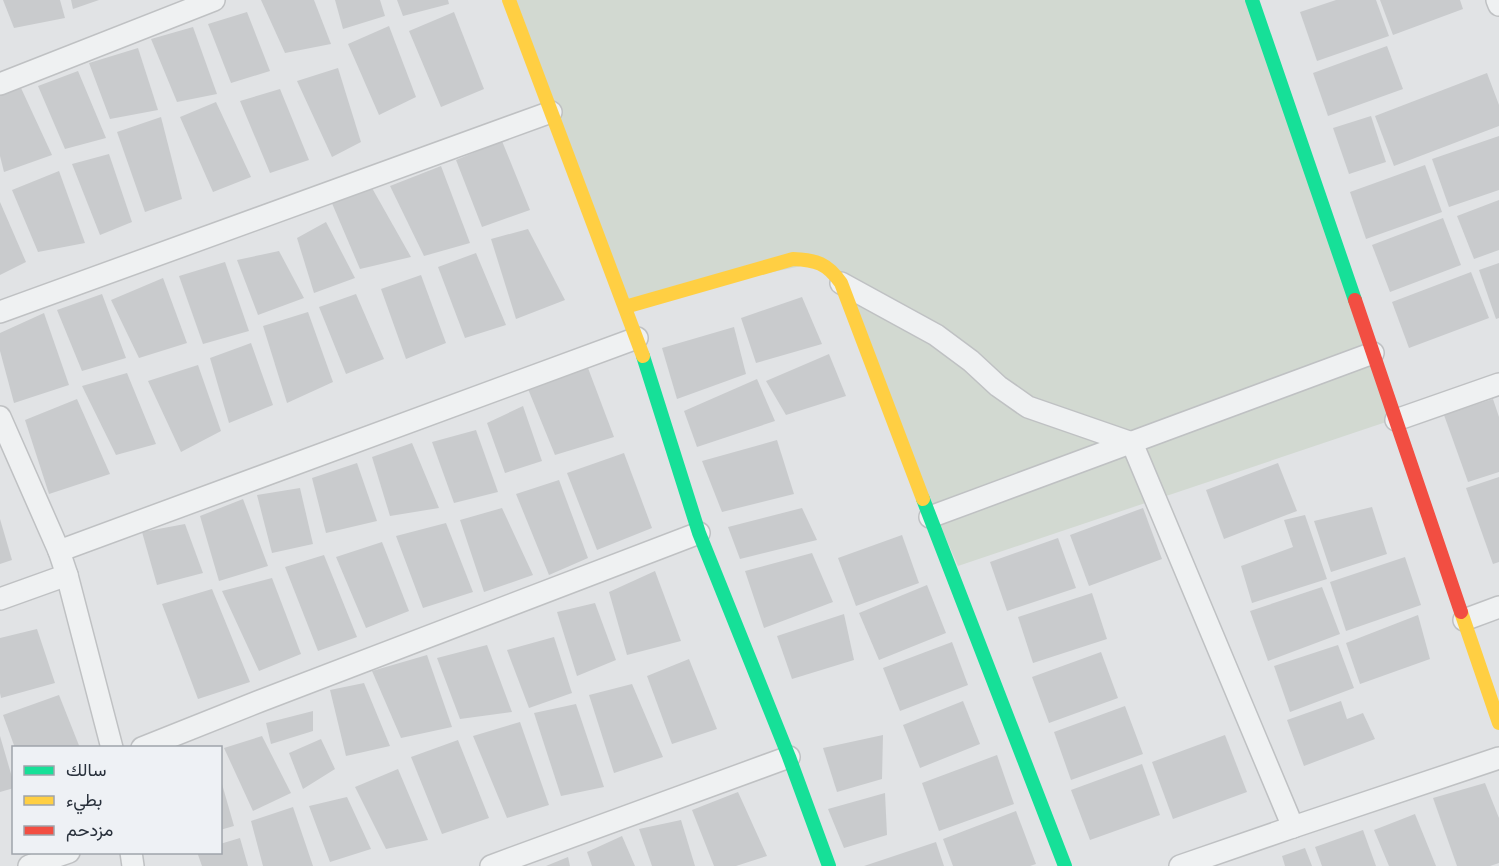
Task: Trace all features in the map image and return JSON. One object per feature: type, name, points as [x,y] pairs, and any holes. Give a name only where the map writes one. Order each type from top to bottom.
[{"type":"street","points":[[0,84],[214,0]]},
{"type":"street","points":[[509,0],[637,338],[699,532],[789,757],[829,866]]},
{"type":"street","points":[[1252,0],[1499,723]]},
{"type":"street","points":[[1497,0],[1499,5]]},
{"type":"street","points":[[0,312],[551,112]]},
{"type":"street","points":[[625,307],[793,259],[825,264],[835,273],[841,283],[1065,866]]},
{"type":"street","points":[[841,283],[936,335],[971,361],[998,386],[1028,407],[1132,443],[1293,826]]},
{"type":"street","points":[[59,551],[637,338]]},
{"type":"street","points":[[930,517],[1373,353]]},
{"type":"street","points":[[1396,420],[1499,384]]},
{"type":"street","points":[[0,417],[59,551],[112,746]]},
{"type":"street","points":[[145,746],[699,532]]},
{"type":"street","points":[[0,599],[67,575]]},
{"type":"street","points":[[1464,620],[1499,607]]},
{"type":"street","points":[[491,866],[789,757]]},
{"type":"street","points":[[1180,866],[1499,758]]},
{"type":"street","points":[[29,866],[63,854]]},
{"type":"shaded area","points":[[511,0],[1252,0],[1395,419],[958,566],[825,261],[626,303]]},
{"type":"building","points":[[3,0],[60,0],[65,18],[14,28]]},
{"type":"building","points":[[71,0],[99,0],[73,9]]},
{"type":"building","points":[[261,0],[314,0],[331,44],[285,53]]},
{"type":"building","points":[[335,0],[380,0],[385,16],[343,29]]},
{"type":"building","points":[[397,0],[448,0],[449,4],[403,16]]},
{"type":"building","points":[[1336,0],[1376,0],[1389,36],[1317,61],[1300,12]]},
{"type":"building","points":[[1380,0],[1460,0],[1463,9],[1393,35]]},
{"type":"building","points":[[247,12],[270,71],[231,83],[208,24]]},
{"type":"building","points":[[454,12],[484,89],[441,107],[409,31]]},
{"type":"building","points":[[389,26],[416,97],[379,115],[348,44]]},
{"type":"building","points":[[193,27],[217,94],[177,102],[151,39]]},
{"type":"building","points":[[1387,46],[1403,89],[1328,116],[1313,73]]},
{"type":"building","points":[[138,48],[158,110],[110,119],[89,63]]},
{"type":"building","points":[[338,68],[361,142],[332,157],[297,81]]},
{"type":"building","points":[[78,71],[106,138],[65,149],[38,86]]},
{"type":"building","points":[[1487,73],[1499,105],[1499,126],[1394,166],[1375,116]]},
{"type":"building","points":[[21,88],[52,155],[4,172],[0,156],[0,96]]},
{"type":"building","points":[[280,89],[309,160],[270,173],[240,101]]},
{"type":"building","points":[[216,102],[251,177],[213,192],[180,117]]},
{"type":"building","points":[[1371,116],[1386,162],[1349,174],[1333,128]]},
{"type":"building","points":[[161,117],[182,199],[145,212],[117,132]]},
{"type":"building","points":[[1499,136],[1499,190],[1449,207],[1432,159]]},
{"type":"building","points":[[502,141],[530,210],[482,227],[456,160]]},
{"type":"building","points":[[109,154],[132,222],[100,235],[72,164]]},
{"type":"building","points":[[1425,165],[1442,212],[1366,239],[1350,192]]},
{"type":"building","points":[[441,166],[470,243],[424,256],[390,186]]},
{"type":"building","points":[[59,171],[85,243],[38,252],[12,190]]},
{"type":"building","points":[[372,188],[411,257],[360,269],[331,201]]},
{"type":"building","points":[[1499,200],[1499,250],[1474,259],[1457,216]]},
{"type":"building","points":[[0,202],[26,262],[0,275]]},
{"type":"building","points":[[1443,218],[1461,265],[1390,292],[1372,245]]},
{"type":"building","points":[[326,222],[355,278],[314,293],[297,238]]},
{"type":"building","points":[[528,229],[565,300],[516,319],[491,239]]},
{"type":"building","points":[[279,251],[304,298],[258,315],[237,260]]},
{"type":"building","points":[[476,253],[506,325],[465,338],[438,267]]},
{"type":"building","points":[[225,262],[249,331],[203,344],[179,276]]},
{"type":"building","points":[[1499,263],[1499,318],[1496,319],[1479,270]]},
{"type":"building","points":[[1471,272],[1489,318],[1409,348],[1392,302]]},
{"type":"building","points":[[421,275],[446,343],[406,359],[381,289]]},
{"type":"building","points":[[163,278],[187,343],[139,358],[111,300]]},
{"type":"building","points":[[102,294],[126,358],[82,371],[57,310]]},
{"type":"building","points":[[356,294],[384,359],[346,374],[319,307]]},
{"type":"building","points":[[802,297],[822,344],[756,363],[741,318]]},
{"type":"building","points":[[308,312],[333,382],[287,403],[263,326]]},
{"type":"building","points":[[44,313],[69,385],[14,403],[0,351],[0,333]]},
{"type":"building","points":[[734,327],[746,374],[677,399],[662,348]]},
{"type":"building","points":[[251,343],[273,405],[229,423],[210,358]]},
{"type":"building","points":[[829,354],[846,396],[786,415],[766,381]]},
{"type":"building","points":[[198,365],[221,431],[181,452],[148,381]]},
{"type":"building","points":[[588,368],[614,437],[555,455],[528,389]]},
{"type":"building","points":[[127,373],[156,444],[116,455],[82,386]]},
{"type":"building","points":[[757,379],[775,421],[697,447],[684,411]]},
{"type":"building","points":[[77,399],[110,474],[49,494],[25,420]]},
{"type":"building","points":[[1493,399],[1499,417],[1499,472],[1468,482],[1444,415]]},
{"type":"building","points":[[523,406],[542,461],[505,473],[487,423]]},
{"type":"building","points":[[476,430],[498,492],[454,503],[432,442]]},
{"type":"building","points":[[777,440],[794,494],[722,512],[702,461]]},
{"type":"building","points":[[412,443],[439,508],[390,516],[372,457]]},
{"type":"building","points":[[624,453],[652,528],[597,550],[567,473]]},
{"type":"building","points":[[357,463],[377,521],[326,533],[312,478]]},
{"type":"building","points":[[1278,463],[1297,511],[1224,539],[1206,490]]},
{"type":"building","points":[[1499,477],[1499,562],[1493,564],[1466,488]]},
{"type":"building","points":[[559,480],[588,558],[549,575],[516,494]]},
{"type":"building","points":[[300,488],[313,544],[272,553],[257,495]]},
{"type":"building","points":[[243,499],[268,566],[219,581],[200,516]]},
{"type":"building","points":[[1372,507],[1387,554],[1331,572],[1314,521]]},
{"type":"building","points":[[502,508],[533,575],[484,592],[460,520]]},
{"type":"building","points":[[802,508],[817,540],[740,559],[728,527]]},
{"type":"building","points":[[1143,508],[1162,559],[1089,586],[1070,535]]},
{"type":"building","points":[[1305,515],[1327,579],[1252,603],[1241,566],[1293,547],[1284,520]]},
{"type":"building","points":[[0,519],[12,560],[0,564]]},
{"type":"building","points":[[446,523],[473,592],[423,608],[396,536]]},
{"type":"building","points":[[185,524],[203,573],[157,585],[142,532]]},
{"type":"building","points":[[902,535],[919,583],[856,606],[838,558]]},
{"type":"building","points":[[1058,538],[1076,588],[1007,611],[990,562]]},
{"type":"building","points":[[382,542],[409,611],[366,628],[336,557]]},
{"type":"building","points":[[812,553],[833,602],[764,628],[745,571]]},
{"type":"building","points":[[324,555],[357,637],[318,651],[285,567]]},
{"type":"building","points":[[1405,557],[1421,605],[1346,631],[1330,582]]},
{"type":"building","points":[[655,571],[681,641],[627,655],[609,592]]},
{"type":"building","points":[[272,578],[301,654],[259,671],[222,591]]},
{"type":"building","points":[[927,585],[946,633],[879,660],[859,613]]},
{"type":"building","points":[[1322,587],[1340,634],[1268,661],[1250,611]]},
{"type":"building","points":[[212,589],[250,682],[198,699],[162,604]]},
{"type":"building","points":[[1092,593],[1107,639],[1033,663],[1018,617]]},
{"type":"building","points":[[595,603],[616,660],[577,676],[557,612]]},
{"type":"building","points":[[844,614],[854,660],[792,679],[777,636]]},
{"type":"building","points":[[1418,615],[1430,659],[1360,684],[1346,643]]},
{"type":"building","points":[[37,629],[55,683],[1,698],[0,638]]},
{"type":"building","points":[[554,637],[572,693],[529,708],[507,650]]},
{"type":"building","points":[[952,642],[968,685],[900,711],[883,668]]},
{"type":"building","points":[[487,645],[512,712],[460,719],[437,658]]},
{"type":"building","points":[[1338,645],[1354,688],[1290,712],[1274,666]]},
{"type":"building","points":[[1101,652],[1118,698],[1049,723],[1032,677]]},
{"type":"building","points":[[427,655],[452,727],[401,738],[372,671]]},
{"type":"building","points":[[689,659],[717,729],[672,744],[647,676]]},
{"type":"building","points":[[364,683],[390,746],[346,756],[330,690]]},
{"type":"building","points":[[632,684],[663,757],[614,773],[589,695]]},
{"type":"building","points":[[59,695],[79,746],[14,746],[3,715]]},
{"type":"building","points":[[963,701],[980,744],[920,768],[903,725]]},
{"type":"building","points":[[1341,701],[1347,719],[1363,713],[1375,739],[1304,766],[1287,720]]},
{"type":"building","points":[[576,704],[604,787],[561,796],[534,713]]},
{"type":"building","points":[[1125,706],[1143,754],[1071,780],[1054,732]]},
{"type":"building","points":[[313,711],[313,731],[271,744],[266,723]]},
{"type":"building","points":[[520,722],[549,805],[507,818],[473,736]]},
{"type":"building","points":[[883,735],[882,779],[837,792],[823,748]]},
{"type":"building","points":[[1225,735],[1247,792],[1173,819],[1152,762]]},
{"type":"building","points":[[0,736],[12,777],[12,789],[0,792]]},
{"type":"building","points":[[262,736],[291,793],[253,811],[224,748]]},
{"type":"building","points":[[321,739],[335,769],[303,789],[289,753]]},
{"type":"building","points":[[458,740],[489,818],[442,834],[411,757]]},
{"type":"building","points":[[997,755],[1014,804],[939,831],[922,783]]},
{"type":"building","points":[[1142,764],[1160,815],[1090,840],[1071,790]]},
{"type":"building","points":[[398,769],[428,840],[386,849],[355,787]]},
{"type":"building","points":[[1485,783],[1499,818],[1499,863],[1490,866],[1457,866],[1433,798]]},
{"type":"building","points":[[222,784],[234,826],[222,829]]},
{"type":"building","points":[[738,792],[767,856],[736,866],[714,866],[692,810]]},
{"type":"building","points":[[885,793],[887,835],[844,848],[828,809]]},
{"type":"building","points":[[347,797],[371,849],[330,862],[309,806]]},
{"type":"building","points":[[293,807],[313,866],[263,866],[251,821]]},
{"type":"building","points":[[1016,811],[1036,864],[1030,866],[953,866],[943,839]]},
{"type":"building","points":[[1415,814],[1436,866],[1389,866],[1374,830]]},
{"type":"building","points":[[681,820],[695,866],[652,866],[639,829]]},
{"type":"building","points":[[1363,830],[1376,866],[1322,866],[1315,847]]},
{"type":"building","points":[[622,836],[635,866],[592,866],[587,852]]},
{"type":"building","points":[[240,838],[248,866],[202,866],[198,854],[222,854],[222,843]]},
{"type":"building","points":[[936,842],[944,866],[864,866]]},
{"type":"building","points":[[1305,848],[1312,866],[1285,866],[1282,856]]},
{"type":"building","points":[[568,857],[570,866],[546,866]]},
{"type":"traffic: fast","points":[[1252,0],[1355,300]]},
{"type":"traffic: fast","points":[[643,356],[699,533],[789,757],[829,866]]},
{"type":"traffic: fast","points":[[923,499],[1065,866]]},
{"type":"traffic: slow","points":[[509,0],[643,356]]},
{"type":"traffic: slow","points":[[625,307],[793,259],[808,260],[826,267],[841,283],[923,499]]},
{"type":"traffic: slow","points":[[1461,612],[1499,723]]},
{"type":"traffic: jam","points":[[1355,300],[1461,612]]}]
